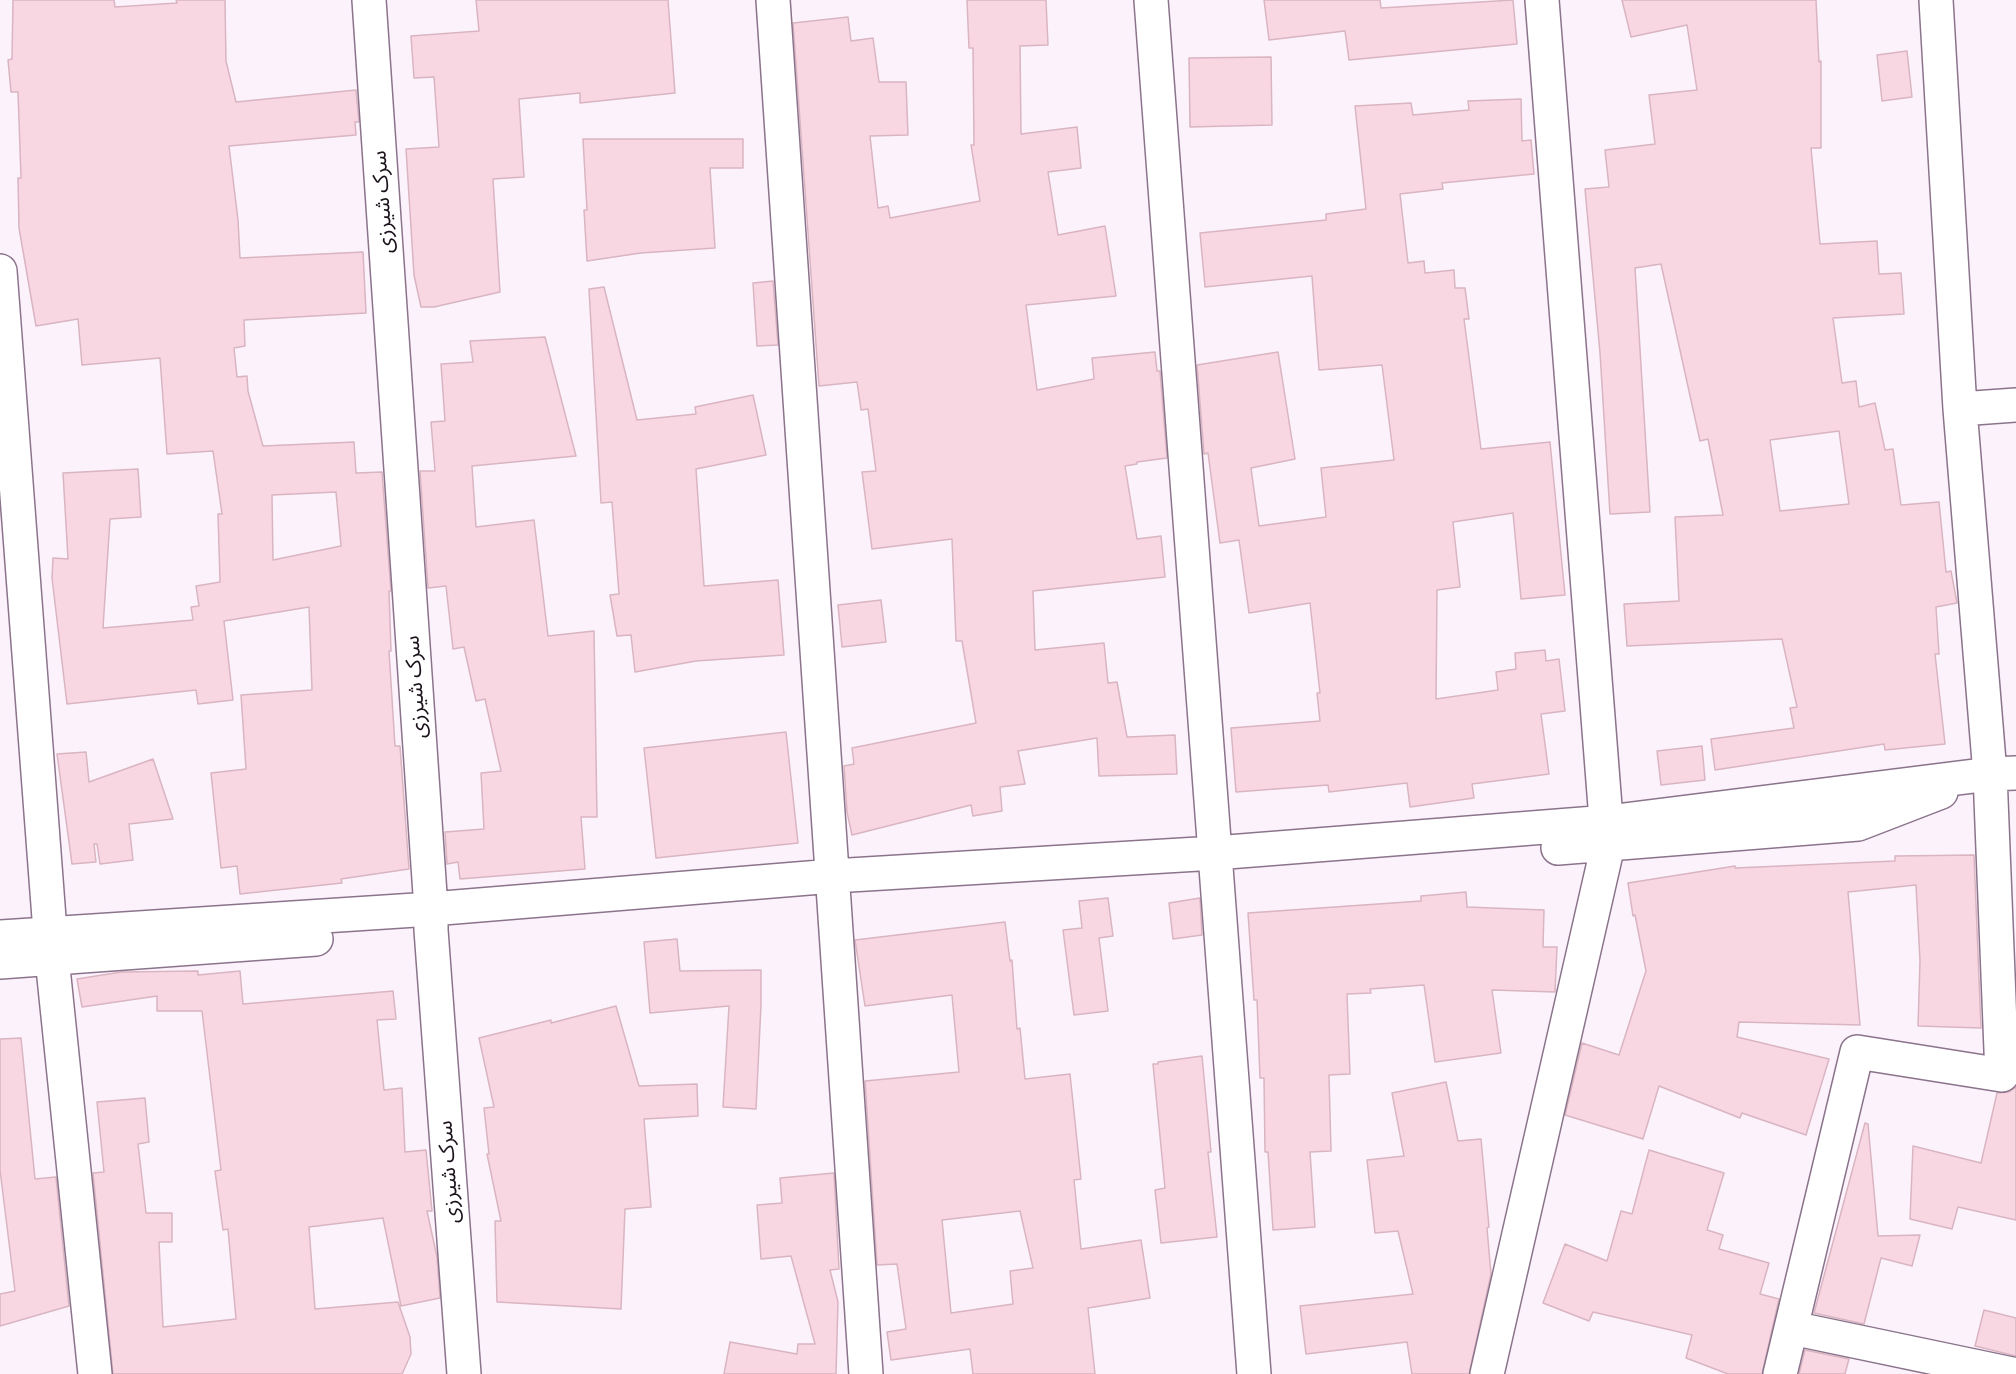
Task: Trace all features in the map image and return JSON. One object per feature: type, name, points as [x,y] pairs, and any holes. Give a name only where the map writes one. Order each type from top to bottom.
[{"type":"street","name":"سرک شیرزی","points":[[369,0],[464,1374]]},
{"type":"street","points":[[773,0],[866,1374]]},
{"type":"street","points":[[1151,0],[1254,1374]]},
{"type":"street","points":[[1487,1374],[1608,833],[1542,0]]},
{"type":"street","points":[[1780,1374],[1857,1052],[2009,1077],[2003,773],[1960,409],[1936,0]]},
{"type":"street","points":[[0,271],[51,945],[95,1374]]},
{"type":"street","points":[[1960,409],[2016,405]]},
{"type":"street","points":[[0,937],[51,945],[1608,833],[2003,773]]},
{"type":"street","points":[[0,962],[51,945]]},
{"type":"street","points":[[1792,1328],[2012,1374]]},
{"type":"building","points":[[13,0],[114,0],[115,7],[177,3],[176,0],[225,0],[226,61],[236,102],[356,90],[359,122],[355,122],[356,135],[229,146],[240,258],[363,252],[366,313],[244,320],[245,346],[234,348],[237,377],[247,376],[248,391],[263,446],[354,442],[356,473],[382,472],[391,591],[389,591],[391,651],[389,651],[395,746],[400,746],[409,869],[341,879],[342,883],[240,894],[237,866],[221,868],[211,773],[246,769],[241,695],[312,690],[309,607],[224,621],[233,700],[198,704],[196,690],[67,704],[52,578],[53,558],[68,559],[63,473],[138,469],[141,517],[110,519],[103,628],[193,620],[191,607],[199,606],[196,586],[220,582],[218,514],[222,514],[213,451],[167,454],[160,358],[82,365],[78,319],[36,326],[19,228],[18,178],[21,178],[18,92],[11,92],[8,60],[12,59]],"holes":[[[336,492],[341,546],[273,560],[272,495]]]},
{"type":"building","points":[[476,0],[668,0],[675,93],[580,103],[580,93],[519,99],[524,177],[493,179],[500,292],[434,307],[421,307],[414,275],[406,149],[439,147],[434,77],[414,78],[411,36],[479,31]]},
{"type":"building","points":[[967,0],[1046,0],[1048,45],[1020,46],[1021,134],[1077,127],[1081,168],[1048,172],[1058,235],[1105,226],[1116,296],[1026,305],[1037,390],[1094,379],[1092,358],[1155,352],[1157,371],[1160,371],[1167,458],[1125,466],[1137,539],[1161,536],[1165,577],[1033,591],[1035,650],[1104,643],[1108,683],[1117,682],[1127,737],[1175,735],[1177,774],[1099,776],[1097,738],[1018,751],[1025,784],[1000,787],[1002,811],[973,816],[971,805],[852,835],[847,812],[844,766],[854,764],[852,748],[976,723],[962,641],[956,641],[952,539],[872,549],[862,472],[876,471],[868,409],[861,410],[857,382],[819,386],[793,23],[848,17],[851,41],[873,38],[879,82],[906,82],[908,135],[870,136],[878,208],[888,206],[890,218],[980,201],[971,145],[974,145],[973,48],[969,48]]},
{"type":"building","points":[[1264,0],[1380,0],[1381,8],[1513,0],[1517,44],[1349,60],[1345,31],[1269,40]]},
{"type":"building","points":[[1622,0],[1816,0],[1819,62],[1821,61],[1821,148],[1811,148],[1820,244],[1877,241],[1879,274],[1901,273],[1904,314],[1833,318],[1842,383],[1856,381],[1859,407],[1875,403],[1885,450],[1893,449],[1901,505],[1939,502],[1946,572],[1951,571],[1957,603],[1936,607],[1939,654],[1935,654],[1945,744],[1885,750],[1884,744],[1715,770],[1711,739],[1794,728],[1790,708],[1797,707],[1782,639],[1627,646],[1624,604],[1679,601],[1675,517],[1723,515],[1708,439],[1700,441],[1661,264],[1635,268],[1650,512],[1610,514],[1600,353],[1585,189],[1609,187],[1605,150],[1655,144],[1649,95],[1697,90],[1687,25],[1631,37]],"holes":[[[1839,431],[1849,504],[1780,511],[1770,440]]]},
{"type":"building","points":[[1907,51],[1912,97],[1882,101],[1877,55]]},
{"type":"building","points":[[1271,57],[1272,125],[1190,127],[1189,58]]},
{"type":"building","points":[[1521,99],[1522,141],[1531,140],[1534,174],[1442,183],[1443,189],[1400,194],[1408,263],[1424,261],[1425,273],[1454,270],[1455,288],[1465,288],[1469,319],[1464,319],[1481,449],[1550,442],[1565,595],[1521,599],[1513,513],[1453,522],[1460,587],[1437,590],[1436,699],[1498,690],[1496,672],[1516,669],[1515,653],[1545,650],[1546,661],[1559,659],[1565,711],[1541,714],[1549,774],[1472,784],[1474,798],[1410,807],[1407,783],[1329,792],[1328,785],[1236,792],[1231,728],[1320,721],[1317,693],[1320,693],[1310,603],[1249,613],[1239,540],[1220,543],[1208,453],[1204,454],[1197,365],[1278,352],[1295,459],[1251,468],[1259,526],[1326,517],[1321,468],[1394,460],[1382,365],[1319,370],[1312,276],[1205,287],[1200,233],[1326,220],[1326,214],[1366,209],[1355,106],[1411,103],[1413,115],[1469,110],[1468,101]]},
{"type":"building","points":[[583,139],[743,139],[743,168],[710,168],[715,248],[641,253],[587,261]]},
{"type":"building","points":[[773,281],[778,345],[757,346],[753,283]]},
{"type":"building","points":[[604,287],[637,420],[696,414],[695,407],[753,395],[766,455],[696,469],[704,586],[778,580],[784,655],[696,661],[635,672],[631,635],[617,636],[610,595],[619,594],[612,502],[601,503],[589,289]]},
{"type":"building","points":[[545,337],[576,456],[472,466],[476,527],[534,520],[548,636],[594,631],[597,817],[581,817],[585,869],[460,879],[458,862],[447,864],[445,832],[484,829],[481,773],[501,771],[485,699],[476,701],[464,647],[453,649],[446,586],[428,588],[420,471],[435,471],[431,422],[445,421],[441,364],[473,362],[470,341]]},
{"type":"building","points":[[881,600],[886,642],[842,647],[838,605]]},
{"type":"building","points":[[786,732],[798,843],[656,858],[644,748]]},
{"type":"building","points":[[1702,746],[1705,780],[1661,785],[1657,751]]},
{"type":"building","points":[[86,752],[89,782],[153,759],[173,819],[129,824],[133,860],[100,864],[97,844],[94,844],[96,862],[72,864],[57,754]]},
{"type":"building","points":[[1974,855],[1981,1028],[1918,1026],[1920,961],[1916,885],[1848,892],[1860,1025],[1739,1022],[1737,1037],[1829,1059],[1806,1135],[1742,1113],[1740,1118],[1659,1086],[1643,1139],[1565,1115],[1582,1043],[1619,1055],[1646,971],[1628,883],[1735,866],[1735,868],[1895,861],[1895,856]]},
{"type":"building","points":[[1466,892],[1467,907],[1544,910],[1543,947],[1557,947],[1555,992],[1492,990],[1501,1053],[1435,1062],[1424,985],[1370,989],[1371,993],[1347,994],[1350,1074],[1329,1075],[1331,1151],[1310,1152],[1315,1227],[1273,1230],[1268,1152],[1265,1152],[1264,1078],[1260,1078],[1257,1000],[1254,1000],[1248,913],[1421,901],[1421,896]]},
{"type":"building","points":[[1108,898],[1113,936],[1099,938],[1108,1011],[1074,1015],[1063,930],[1082,928],[1079,901]]},
{"type":"building","points":[[1200,898],[1202,935],[1173,939],[1169,903]]},
{"type":"building","points":[[1005,922],[1010,961],[1012,960],[1017,1029],[1020,1028],[1025,1079],[1070,1074],[1081,1179],[1074,1180],[1081,1249],[1141,1240],[1150,1298],[1088,1308],[1095,1374],[973,1374],[970,1349],[891,1360],[887,1332],[906,1329],[897,1264],[877,1265],[865,1081],[959,1072],[952,995],[865,1006],[855,940]],"holes":[[[1020,1211],[1033,1268],[1010,1271],[1013,1304],[951,1313],[942,1220]]]},
{"type":"building","points":[[677,939],[680,971],[761,970],[756,1109],[723,1107],[729,1006],[650,1013],[644,942]]},
{"type":"building","points":[[198,971],[198,975],[240,971],[243,1004],[393,991],[396,1019],[377,1020],[384,1090],[402,1088],[405,1152],[426,1150],[432,1211],[427,1211],[437,1257],[440,1298],[401,1306],[383,1218],[309,1227],[315,1309],[398,1302],[410,1337],[411,1354],[402,1374],[113,1374],[93,1173],[104,1172],[97,1102],[145,1098],[149,1142],[138,1144],[146,1213],[172,1213],[172,1242],[159,1242],[163,1327],[236,1319],[228,1229],[223,1230],[215,1171],[221,1170],[202,1011],[157,1011],[157,996],[82,1007],[77,979],[121,972]]},
{"type":"building","points":[[616,1006],[639,1086],[697,1084],[698,1116],[644,1119],[651,1207],[625,1209],[621,1309],[497,1302],[495,1221],[501,1221],[487,1154],[489,1154],[484,1108],[494,1107],[479,1038]]},
{"type":"building","points":[[21,1038],[35,1179],[56,1177],[69,1306],[0,1326],[0,1294],[15,1291],[0,1170],[0,1039]]},
{"type":"building","points":[[1202,1056],[1211,1152],[1208,1152],[1217,1237],[1161,1243],[1155,1190],[1165,1188],[1153,1064]]},
{"type":"building","points":[[1446,1082],[1458,1141],[1481,1139],[1489,1227],[1487,1228],[1491,1274],[1469,1374],[1412,1374],[1407,1342],[1306,1354],[1300,1306],[1413,1294],[1398,1231],[1375,1233],[1367,1160],[1404,1156],[1392,1093]]},
{"type":"building","points":[[2016,1087],[2016,1220],[1958,1207],[1952,1229],[1910,1219],[1913,1146],[1981,1163],[1997,1093],[2009,1092]]},
{"type":"building","points":[[1865,1123],[1868,1124],[1878,1236],[1920,1235],[1912,1266],[1881,1258],[1864,1324],[1814,1313]]},
{"type":"building","points":[[1649,1150],[1724,1173],[1707,1230],[1723,1235],[1719,1249],[1769,1263],[1760,1294],[1779,1299],[1762,1374],[1728,1374],[1686,1358],[1692,1335],[1593,1312],[1589,1321],[1543,1303],[1565,1244],[1607,1261],[1621,1211],[1632,1214]]},
{"type":"building","points":[[834,1173],[839,1269],[830,1270],[838,1302],[836,1374],[724,1374],[730,1342],[797,1354],[798,1344],[815,1344],[791,1256],[761,1259],[757,1205],[782,1203],[780,1178]]},
{"type":"building","points":[[1984,1310],[2016,1318],[2016,1356],[1975,1346]]},
{"type":"building","points":[[1805,1350],[1849,1359],[1845,1374],[1799,1374]]}]
